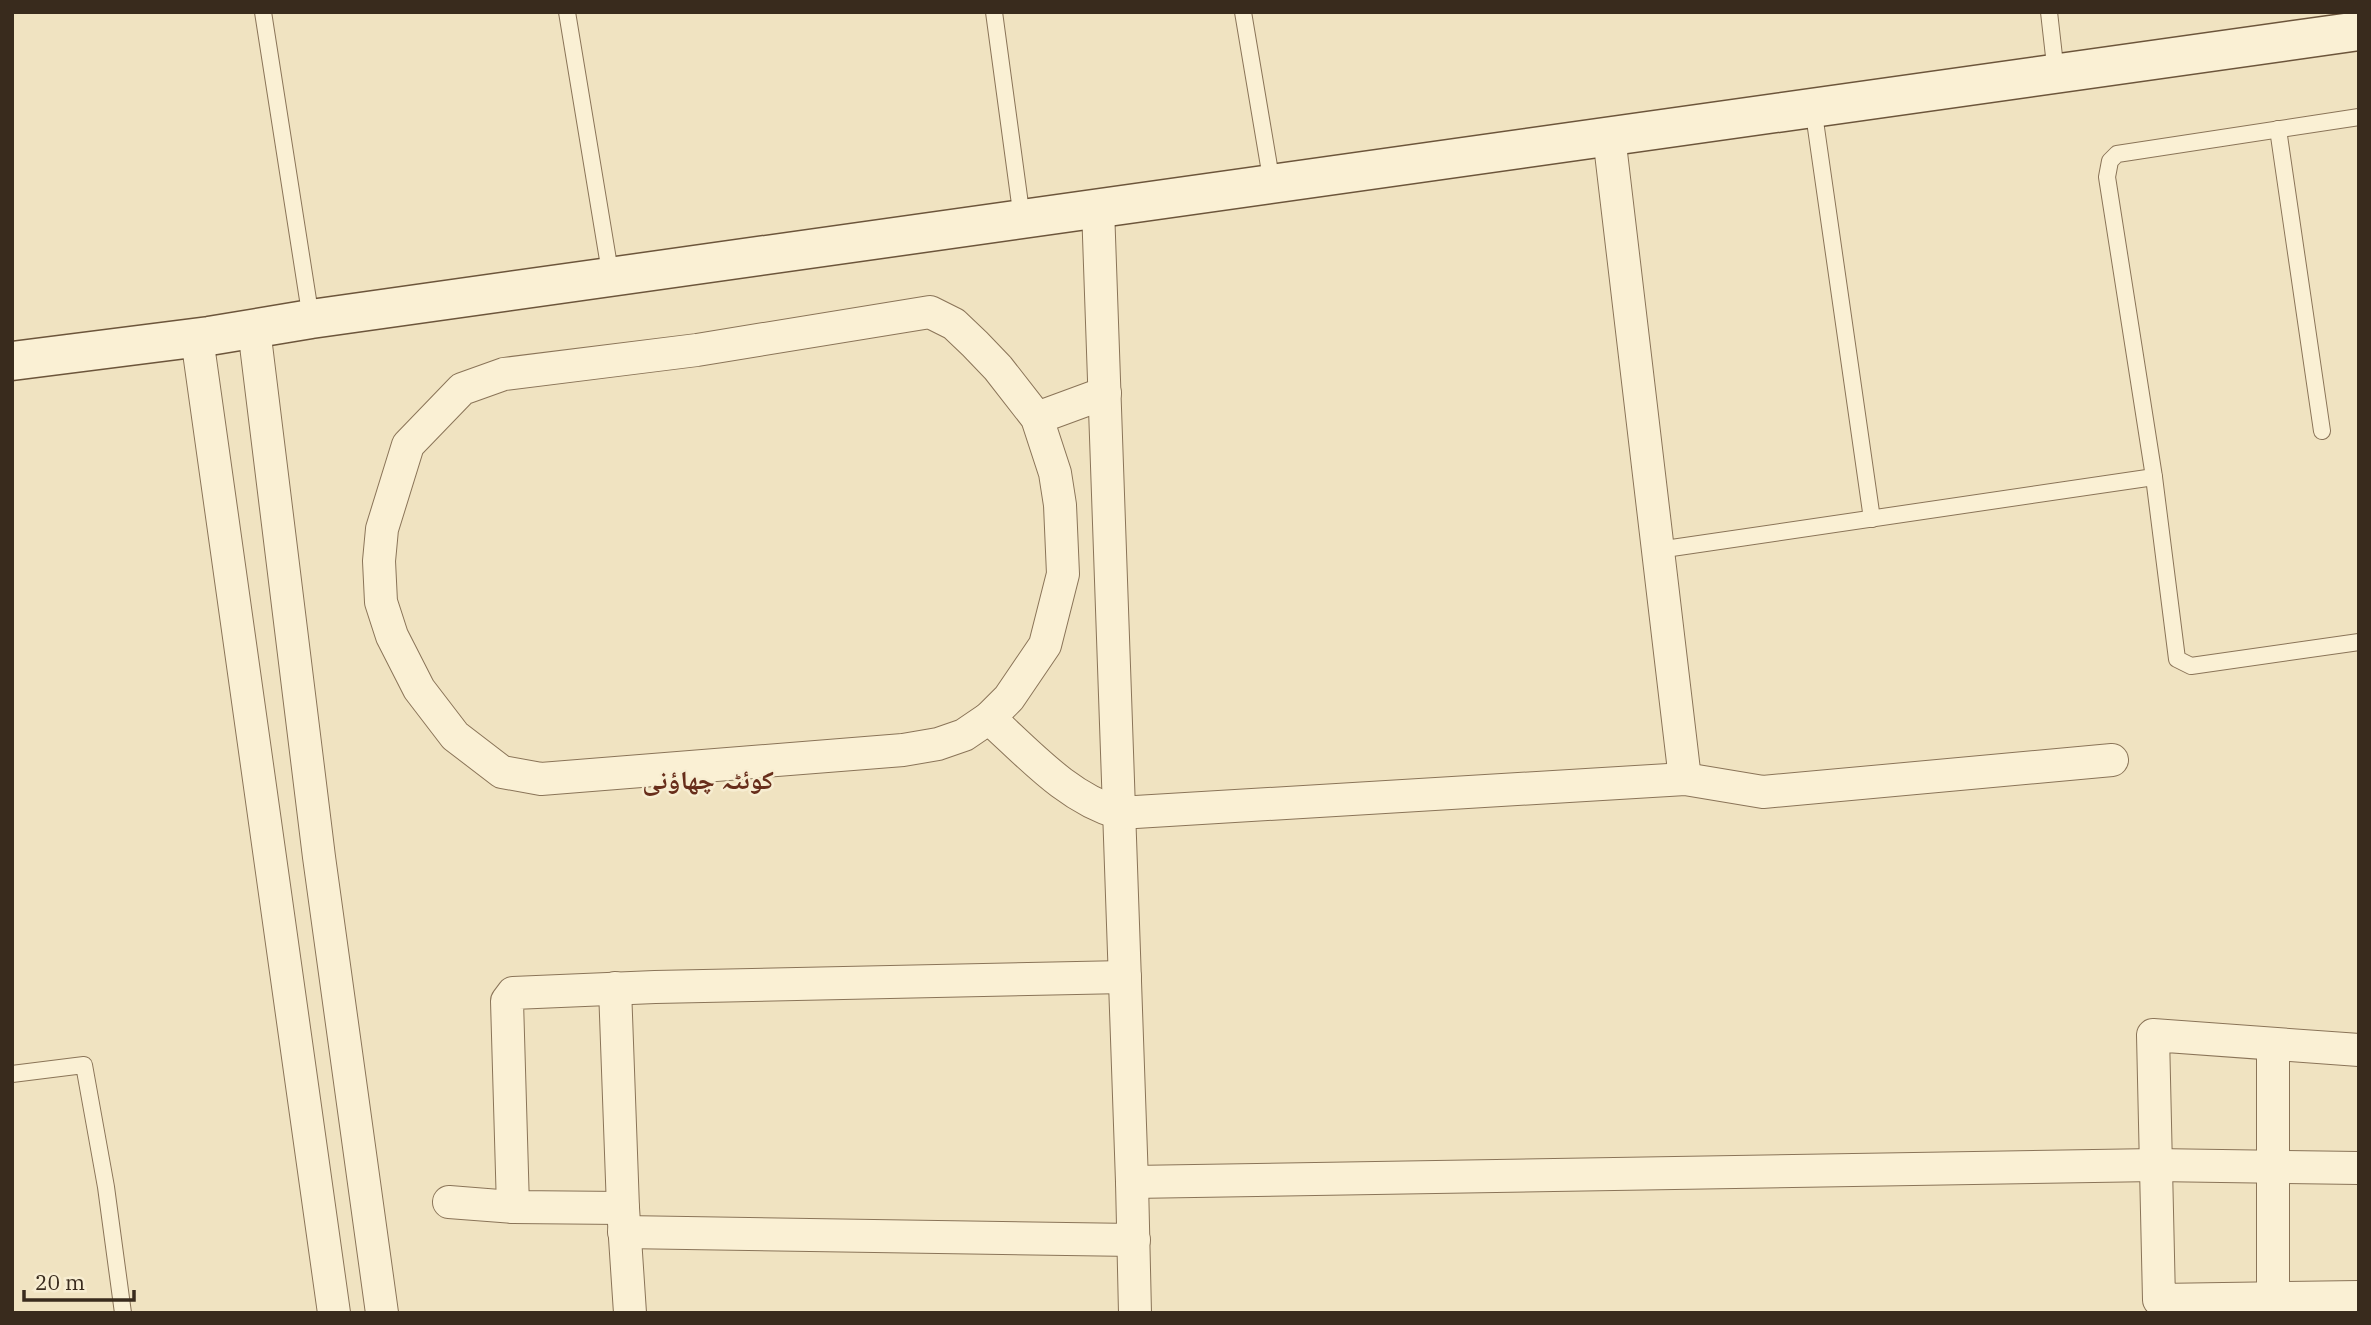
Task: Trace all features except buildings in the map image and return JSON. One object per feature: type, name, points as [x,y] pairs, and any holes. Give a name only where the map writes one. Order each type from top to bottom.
[{"type":"main road","points":[[12,361],[197,338],[311,319],[2359,31]]},
{"type":"street","points":[[1609,136],[1685,779]]},
{"type":"street","points":[[1098,208],[1135,1313]]},
{"type":"street","points":[[930,312],[954,324],[975,344],[998,368],[1037,418],[1055,473],[1060,505],[1063,574],[1045,645],[1009,698],[989,718],[964,735],[938,744],[903,750],[541,779],[502,772],[455,736],[419,689],[397,647],[381,602],[379,561],[382,529],[408,445],[462,389],[504,374],[697,350],[930,312]]},
{"type":"street","points":[[254,329],[321,870],[382,1313]]},
{"type":"street","points":[[197,338],[334,1313]]},
{"type":"street","points":[[1037,418],[1105,393]]},
{"type":"street","points":[[989,718],[1064,785],[1101,808],[1119,813],[1685,779],[1763,792],[2112,760]]},
{"type":"street","points":[[513,1207],[507,1001],[513,993],[615,988],[1125,978]]},
{"type":"street","points":[[615,988],[630,1313]]},
{"type":"street","points":[[2359,1049],[2153,1035],[2159,1300],[2273,1306],[2359,1297]]},
{"type":"street","points":[[2273,1044],[2273,1306]]},
{"type":"street","points":[[1132,1182],[2155,1166],[2359,1168]]},
{"type":"street","points":[[449,1202],[624,1220],[1134,1240]]},
{"type":"lane","points":[[263,12],[311,319]]},
{"type":"lane","points":[[567,12],[611,278]]},
{"type":"lane","points":[[994,12],[1022,219]]},
{"type":"lane","points":[[1243,12],[1272,184]]},
{"type":"lane","points":[[2049,12],[2056,74]]},
{"type":"lane","points":[[1813,107],[1872,519]]},
{"type":"lane","points":[[2359,117],[2117,154],[2110,161],[2107,177],[2154,477],[2177,659],[2191,666],[2359,642]]},
{"type":"lane","points":[[2278,129],[2322,431]]},
{"type":"lane","points":[[1658,550],[2154,477]]},
{"type":"lane","points":[[12,1074],[84,1065],[106,1187],[123,1313]]},
{"type":"district","name":"کوئٹہ چھاؤنی","points":[[708,779]]}]
